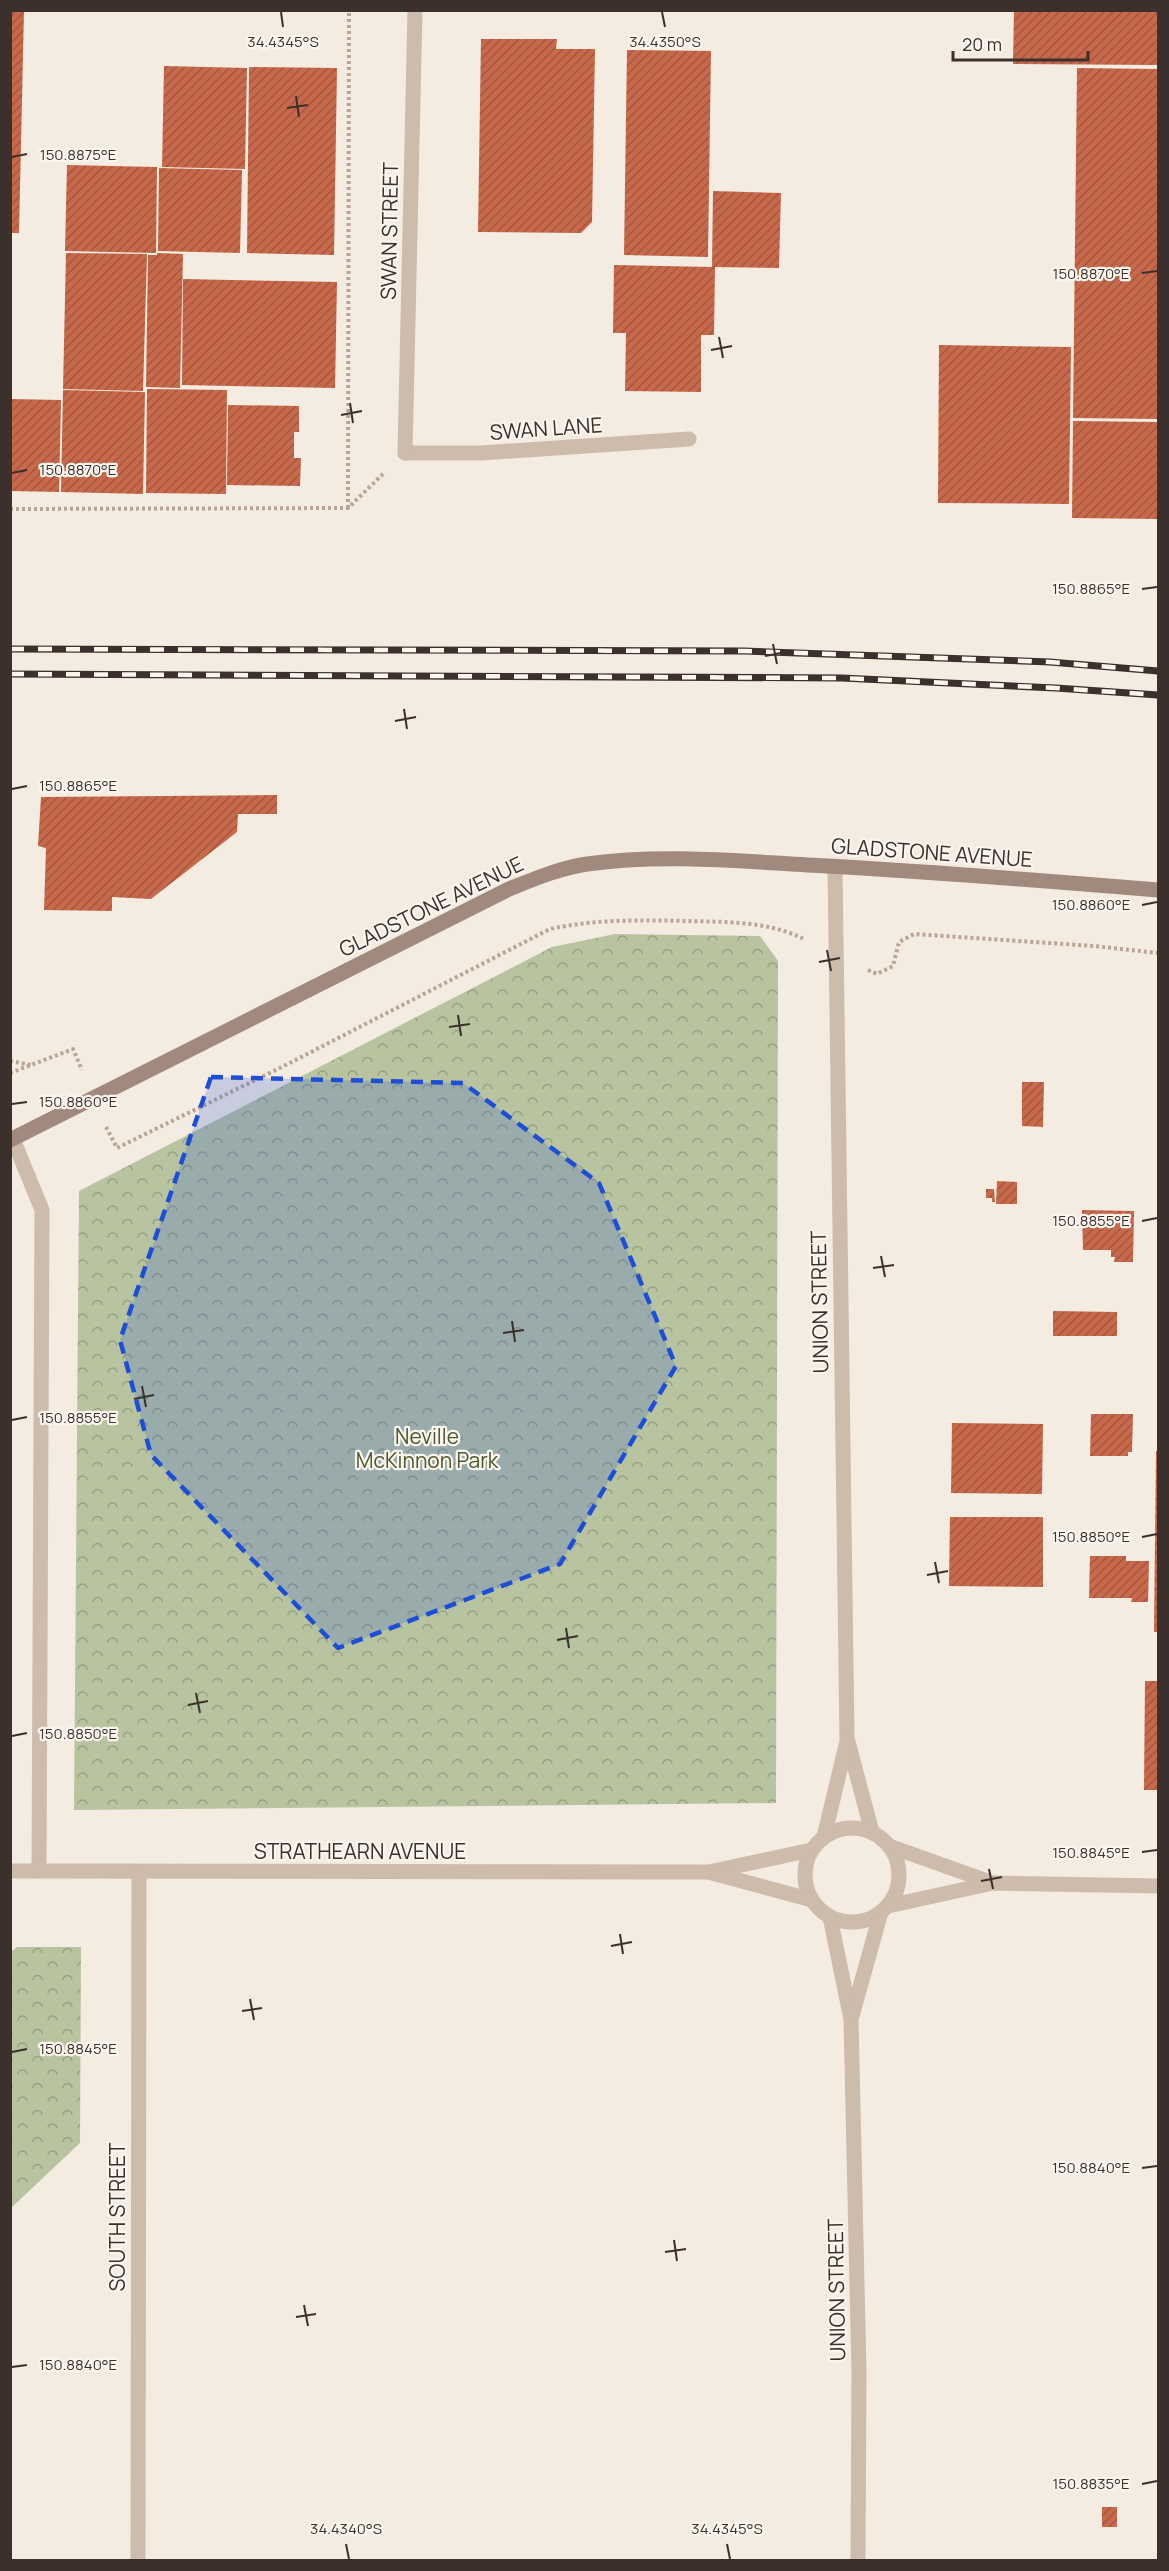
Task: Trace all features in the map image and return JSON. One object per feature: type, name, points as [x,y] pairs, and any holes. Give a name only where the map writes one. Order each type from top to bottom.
[{"type":"main road","name":"GLADSTONE AVENUE","points":[[12,1140],[474,905],[546,874],[584,864],[633,860],[731,861],[966,874],[1158,890]]},
{"type":"street","name":"SWAN STREET","points":[[405,453],[415,10]]},
{"type":"street","name":"SWAN LANE","points":[[405,453],[481,453],[689,439]]},
{"type":"street","name":"UNION STREET","points":[[824,1837],[847,1738],[835,866]]},
{"type":"street","points":[[12,1140],[42,1210],[39,1871]]},
{"type":"street","name":"UNION STREET","points":[[847,1738],[872,1832]]},
{"type":"street","points":[[884,1909],[893,1898],[899,1880],[896,1857],[889,1846],[872,1832],[849,1828],[831,1832],[811,1850],[804,1877],[806,1889],[820,1910],[830,1917],[850,1923],[864,1921],[884,1909],[993,1882],[1158,1886]]},
{"type":"street","points":[[889,1846],[993,1882]]},
{"type":"street","name":"STRATHEARN AVENUE","points":[[10,1871],[139,1873],[709,1872],[811,1850]]},
{"type":"street","name":"STRATHEARN AVENUE","points":[[709,1872],[812,1900]]},
{"type":"street","name":"SOUTH STREET","points":[[138,2560],[139,1873]]},
{"type":"street","name":"UNION STREET","points":[[851,2019],[884,1909]]},
{"type":"street","name":"UNION STREET","points":[[830,1917],[851,2019],[859,2373],[858,2560]]},
{"type":"path","points":[[348,508],[349,10]]},
{"type":"path","points":[[10,509],[348,508],[405,453]]},
{"type":"path","points":[[104,1121],[117,1148],[280,1068],[550,929],[573,924],[629,920],[744,922],[789,931]]},
{"type":"path","points":[[878,974],[893,966],[899,942],[914,934],[1094,946],[1158,953]]},
{"type":"path","points":[[10,1072],[73,1049],[83,1075]]},
{"type":"path","points":[[10,1061],[32,1065]]},
{"type":"highlighted area","points":[[211,1077],[463,1083],[599,1183],[676,1366],[560,1564],[338,1648],[151,1455],[120,1340]]},
{"type":"green space","name":"Neville McKinnon Park","points":[[615,934],[760,936],[778,961],[776,1803],[74,1810],[79,1191],[552,947]]},
{"type":"green space","points":[[17,1947],[81,1947],[80,2143],[11,2208],[10,1953]]},
{"type":"building","points":[[10,10],[24,10],[19,233],[10,233]]},
{"type":"building","points":[[1014,10],[1158,10],[1158,65],[1013,64]]},
{"type":"building","points":[[481,39],[557,39],[556,49],[595,49],[592,222],[581,233],[478,232]]},
{"type":"building","points":[[627,50],[711,51],[708,257],[624,255]]},
{"type":"building","points":[[164,66],[247,68],[245,169],[162,167]]},
{"type":"building","points":[[249,67],[337,68],[334,255],[247,253]]},
{"type":"building","points":[[1077,68],[1158,69],[1158,419],[1073,418]]},
{"type":"building","points":[[67,165],[157,167],[156,253],[65,251]]},
{"type":"building","points":[[159,168],[242,170],[240,253],[158,251]]},
{"type":"building","points":[[713,191],[781,193],[779,268],[715,267],[714,335],[701,335],[701,392],[625,391],[626,333],[613,333],[614,265],[712,267]]},
{"type":"building","points":[[66,253],[147,254],[143,391],[63,389]]},
{"type":"building","points":[[157,253],[183,254],[180,388],[146,387],[148,255],[157,255]]},
{"type":"building","points":[[183,279],[337,282],[335,388],[182,385]]},
{"type":"building","points":[[939,345],[1071,347],[1069,504],[938,503]]},
{"type":"building","points":[[147,389],[227,390],[226,494],[146,493]]},
{"type":"building","points":[[63,390],[145,392],[143,494],[61,492]]},
{"type":"building","points":[[10,399],[61,400],[59,492],[10,491]]},
{"type":"building","points":[[228,405],[299,406],[299,432],[294,432],[294,458],[301,458],[300,486],[227,485]]},
{"type":"building","points":[[1073,421],[1158,422],[1158,519],[1072,518]]},
{"type":"building","points":[[277,795],[277,814],[238,814],[237,832],[151,899],[112,897],[112,911],[44,910],[46,848],[38,846],[41,797]]},
{"type":"building","points":[[1022,1082],[1044,1082],[1043,1127],[1022,1126]]},
{"type":"building","points":[[997,1181],[1017,1182],[1017,1204],[996,1204]]},
{"type":"building","points":[[986,1189],[994,1189],[995,1202],[992,1202],[992,1198],[986,1198]]},
{"type":"building","points":[[1082,1210],[1134,1211],[1133,1262],[1114,1262],[1115,1257],[1111,1257],[1111,1250],[1083,1250]]},
{"type":"building","points":[[1053,1311],[1117,1312],[1117,1336],[1053,1336]]},
{"type":"building","points":[[1091,1414],[1133,1414],[1132,1452],[1128,1452],[1128,1456],[1090,1456]]},
{"type":"building","points":[[952,1423],[1043,1424],[1042,1494],[951,1493]]},
{"type":"building","points":[[1156,1451],[1158,1451],[1158,1632],[1154,1632]]},
{"type":"building","points":[[950,1517],[1043,1517],[1043,1587],[949,1586]]},
{"type":"building","points":[[1090,1556],[1126,1556],[1126,1561],[1149,1561],[1148,1602],[1131,1602],[1132,1598],[1089,1598]]},
{"type":"building","points":[[1145,1681],[1158,1681],[1158,1790],[1144,1790]]},
{"type":"building","points":[[1102,2507],[1117,2507],[1117,2527],[1102,2527]]},
{"type":"railway","points":[[10,649],[744,651],[1050,662],[1158,671]]},
{"type":"railway","points":[[10,674],[842,678],[1158,695]]}]
